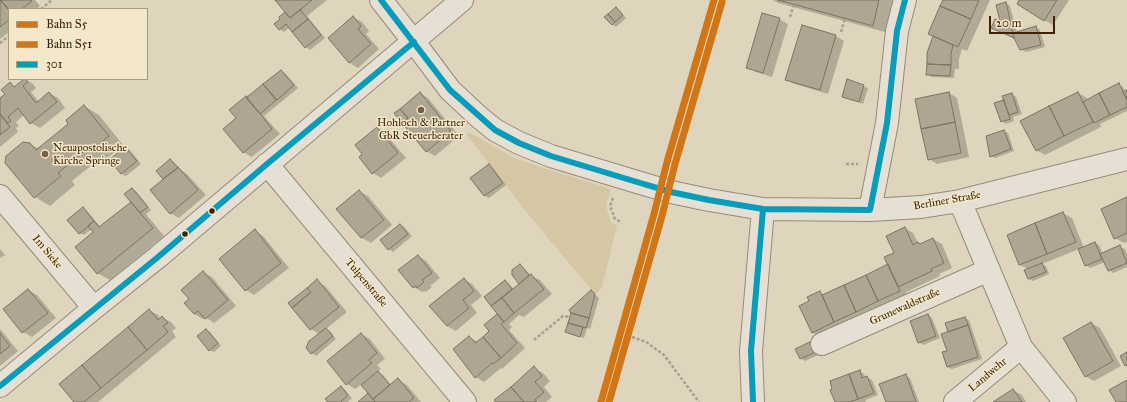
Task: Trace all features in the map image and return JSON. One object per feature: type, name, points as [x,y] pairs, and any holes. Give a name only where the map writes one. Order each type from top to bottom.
[{"type":"street","name":"Berliner Straße","points":[[381,0],[450,90],[495,130],[519,143],[551,156],[671,192],[763,209],[870,210],[921,207],[960,201],[1127,159]]},
{"type":"street","points":[[0,386],[94,308],[158,258],[462,0]]},
{"type":"street","points":[[870,210],[887,123],[897,31],[905,0]]},
{"type":"street","name":"Tulpenstraße","points":[[267,164],[465,402]]},
{"type":"street","name":"Im Sieke","points":[[0,196],[94,308]]},
{"type":"street","points":[[960,201],[1021,347],[1065,402]]},
{"type":"street","points":[[752,402],[751,351],[763,209]]},
{"type":"street","name":"Grunewaldstraße","points":[[822,344],[989,270]]},
{"type":"street","name":"Landwehr","points":[[955,402],[1021,347]]},
{"type":"path","points":[[43,8],[52,0]]},
{"type":"path","points":[[790,17],[794,4]]},
{"type":"path","points":[[841,32],[845,18]]},
{"type":"path","points":[[0,43],[8,37]]},
{"type":"path","points":[[614,193],[610,206],[615,219],[621,222]]},
{"type":"path","points":[[534,340],[564,316],[570,318]]},
{"type":"path","points":[[632,337],[646,342],[664,355],[699,402]]},
{"type":"shaded area","points":[[469,132],[512,157],[611,189],[606,205],[611,223],[617,225],[602,288],[595,294],[532,219],[467,135]]},
{"type":"building","points":[[0,0],[8,9],[8,21],[0,27]]},
{"type":"building","points":[[1,0],[32,1],[23,8],[8,9]]},
{"type":"building","points":[[275,0],[312,0],[290,18]]},
{"type":"building","points":[[778,0],[879,0],[873,26]]},
{"type":"building","points":[[943,0],[979,0],[971,19],[940,6]]},
{"type":"building","points":[[1019,0],[1057,0],[1044,21],[1017,4]]},
{"type":"building","points":[[1006,2],[1014,38],[991,28],[995,19],[1000,21],[996,5]]},
{"type":"building","points":[[940,6],[971,19],[958,47],[928,34]]},
{"type":"building","points":[[616,7],[623,15],[615,22],[608,14]]},
{"type":"building","points":[[300,10],[308,19],[292,32],[286,24],[279,30],[274,24],[285,12],[290,18]]},
{"type":"building","points":[[762,13],[780,18],[763,73],[746,68]]},
{"type":"building","points":[[608,14],[615,22],[612,25],[604,17]]},
{"type":"building","points":[[353,16],[361,26],[358,29],[371,44],[349,63],[328,38]]},
{"type":"building","points":[[308,19],[321,35],[305,48],[292,32]]},
{"type":"building","points":[[802,25],[836,35],[820,90],[785,80]]},
{"type":"building","points":[[1036,26],[1041,45],[1020,50],[1013,33]]},
{"type":"building","points":[[933,36],[953,45],[951,65],[927,64],[927,53]]},
{"type":"building","points":[[927,64],[951,65],[950,76],[926,75]]},
{"type":"building","points":[[281,70],[294,85],[277,100],[263,84]]},
{"type":"building","points":[[847,79],[864,85],[859,102],[842,97]]},
{"type":"building","points":[[23,80],[26,80],[28,82],[23,86],[36,103],[49,92],[57,102],[30,124],[18,108],[8,117],[11,121],[8,123],[0,114],[0,98],[5,94],[1,90],[10,82],[14,87]]},
{"type":"building","points":[[1119,83],[1127,100],[1127,107],[1110,115],[1099,93]]},
{"type":"building","points":[[263,84],[276,100],[260,114],[246,98]]},
{"type":"building","points":[[1127,90],[1127,100],[1123,92]]},
{"type":"building","points":[[420,92],[451,131],[426,152],[402,123],[408,118],[400,109]]},
{"type":"building","points":[[949,92],[955,122],[921,129],[915,99]]},
{"type":"building","points":[[1078,92],[1093,122],[1064,136],[1049,106]]},
{"type":"building","points":[[1012,93],[1018,112],[1009,115],[1002,96]]},
{"type":"building","points":[[1099,93],[1110,115],[1094,123],[1083,102]]},
{"type":"building","points":[[246,96],[272,129],[243,153],[223,129],[236,118],[229,110]]},
{"type":"building","points":[[1004,100],[1010,119],[1001,122],[994,103]]},
{"type":"building","name":"Neuapostolische Kirche Springe","points":[[84,105],[109,136],[91,151],[88,148],[58,173],[61,176],[34,198],[5,163],[6,156],[23,142],[30,143],[36,150],[68,124],[66,120]]},
{"type":"building","points":[[1049,106],[1064,136],[1036,151],[1020,121]]},
{"type":"building","points":[[400,109],[408,118],[402,123],[394,113]]},
{"type":"building","points":[[0,114],[10,127],[0,135]]},
{"type":"building","points":[[955,122],[961,153],[928,160],[921,129]]},
{"type":"building","points":[[377,127],[398,153],[372,174],[359,157],[362,154],[355,145]]},
{"type":"building","points":[[1004,130],[1011,149],[990,157],[986,136]]},
{"type":"building","points":[[125,147],[137,161],[121,174],[109,160]]},
{"type":"building","points":[[170,159],[178,168],[163,179],[156,171]]},
{"type":"building","points":[[489,164],[503,183],[484,196],[470,178]]},
{"type":"building","points":[[178,167],[198,190],[170,214],[150,190]]},
{"type":"building","points":[[132,188],[148,207],[140,213],[124,194]]},
{"type":"building","points":[[359,190],[384,220],[361,238],[336,209]]},
{"type":"building","points":[[1127,197],[1127,233],[1114,239],[1101,209]]},
{"type":"building","points":[[131,202],[153,228],[97,274],[75,247],[93,232],[88,226],[94,221],[99,227]]},
{"type":"building","points":[[83,207],[94,221],[79,234],[67,220]]},
{"type":"building","points":[[1063,212],[1076,242],[1047,254],[1035,223]]},
{"type":"building","points":[[1035,223],[1047,254],[1019,265],[1007,235]]},
{"type":"building","points":[[400,224],[408,234],[388,250],[380,240]]},
{"type":"building","points":[[905,227],[913,245],[918,242],[920,244],[933,238],[944,263],[931,269],[932,271],[898,287],[884,257],[894,253],[886,236]]},
{"type":"building","points":[[255,229],[281,263],[245,291],[219,259]]},
{"type":"building","points":[[1095,242],[1102,259],[1085,266],[1078,249]]},
{"type":"building","points":[[1120,245],[1127,263],[1108,271],[1100,254]]},
{"type":"building","points":[[418,255],[432,273],[422,280],[424,282],[417,288],[416,286],[413,288],[398,270]]},
{"type":"building","points":[[1042,263],[1046,272],[1028,279],[1024,270]]},
{"type":"building","points":[[520,264],[529,275],[519,284],[512,275],[512,270]]},
{"type":"building","points":[[888,264],[900,291],[878,301],[866,275]]},
{"type":"building","points":[[203,271],[228,300],[205,319],[198,311],[194,314],[184,303],[189,299],[181,290]]},
{"type":"building","points":[[531,274],[544,289],[514,313],[502,298]]},
{"type":"building","points":[[866,275],[878,301],[856,312],[844,285]]},
{"type":"building","points":[[464,278],[474,291],[463,300],[469,308],[447,326],[429,306]]},
{"type":"building","points":[[317,279],[339,307],[310,330],[292,308],[311,292],[307,288]]},
{"type":"building","points":[[505,280],[512,289],[491,306],[484,297]]},
{"type":"building","points":[[844,285],[856,312],[834,322],[822,295]]},
{"type":"building","points":[[307,288],[311,292],[292,308],[288,303]]},
{"type":"building","points":[[28,289],[48,313],[22,333],[3,309]]},
{"type":"building","points":[[591,290],[595,294],[589,318],[571,313],[569,310]]},
{"type":"building","points":[[820,291],[834,322],[812,333],[799,306],[809,301],[807,297]]},
{"type":"building","points":[[502,298],[514,313],[504,322],[491,306]]},
{"type":"building","points":[[149,309],[158,320],[162,316],[168,323],[163,326],[168,332],[147,350],[128,327]]},
{"type":"building","points":[[571,313],[589,318],[586,328],[568,323]]},
{"type":"building","points":[[497,314],[504,322],[501,324],[517,343],[501,358],[483,337],[489,331],[484,325]]},
{"type":"building","points":[[928,314],[936,336],[918,343],[910,321]]},
{"type":"building","points":[[965,317],[968,325],[948,332],[945,323]]},
{"type":"building","points":[[1091,322],[1113,361],[1085,377],[1063,338]]},
{"type":"building","points":[[568,323],[583,327],[580,337],[565,332]]},
{"type":"building","points":[[968,325],[978,357],[947,367],[942,352],[947,351],[941,334]]},
{"type":"building","points":[[128,327],[147,350],[101,388],[82,365]]},
{"type":"building","points":[[326,328],[333,336],[311,354],[306,348],[309,341]]},
{"type":"building","points":[[206,329],[218,343],[209,351],[197,336]]},
{"type":"building","points":[[0,333],[10,346],[0,354]]},
{"type":"building","points":[[361,333],[377,353],[369,360],[372,363],[346,385],[327,361]]},
{"type":"building","points":[[469,336],[475,343],[483,337],[501,358],[493,364],[492,363],[475,378],[453,349]]},
{"type":"building","points":[[816,339],[821,350],[800,359],[795,349]]},
{"type":"building","points":[[1127,352],[1127,365],[1125,366],[1120,356]]},
{"type":"building","points":[[82,365],[101,388],[84,402],[74,402],[59,384]]},
{"type":"building","points":[[534,366],[542,376],[535,382],[544,392],[535,400],[537,402],[524,402],[511,387]]},
{"type":"building","points":[[860,370],[862,378],[867,376],[874,393],[858,399],[849,374]]},
{"type":"building","points":[[378,371],[390,385],[373,399],[361,385]]},
{"type":"building","points":[[849,374],[858,399],[850,402],[835,402],[830,390],[832,389],[830,381]]},
{"type":"building","points":[[906,374],[916,402],[886,402],[879,384]]},
{"type":"building","points":[[398,378],[414,398],[409,402],[375,402],[373,399]]},
{"type":"building","points":[[1127,380],[1127,402],[1116,402],[1109,390]]},
{"type":"building","points":[[341,386],[348,395],[341,402],[328,402],[325,399]]},
{"type":"building","points":[[511,387],[524,402],[496,402],[494,400]]},
{"type":"building","points":[[1013,389],[1022,402],[993,402]]},
{"type":"building","points":[[368,393],[375,402],[358,402]]},
{"type":"rail line","name":"S5","points":[[601,402],[654,214],[667,162],[714,0]]},
{"type":"rail line","name":"S51","points":[[609,402],[722,2]]},
{"type":"transit line","name":"301","points":[[381,0],[450,90],[495,130],[519,143],[551,156],[637,182],[671,192],[709,200],[763,209],[870,210],[887,123],[897,31],[905,0]]},
{"type":"transit line","name":"301","points":[[0,386],[158,257],[414,42]]},
{"type":"transit line","name":"301","points":[[753,402],[751,351],[763,209]]},
{"type":"place","name":"Hohloch & Partner GbR Steuerberater","points":[[421,110]]},
{"type":"place","name":"Neuapostolische Kirche Springe","points":[[45,154]]}]
